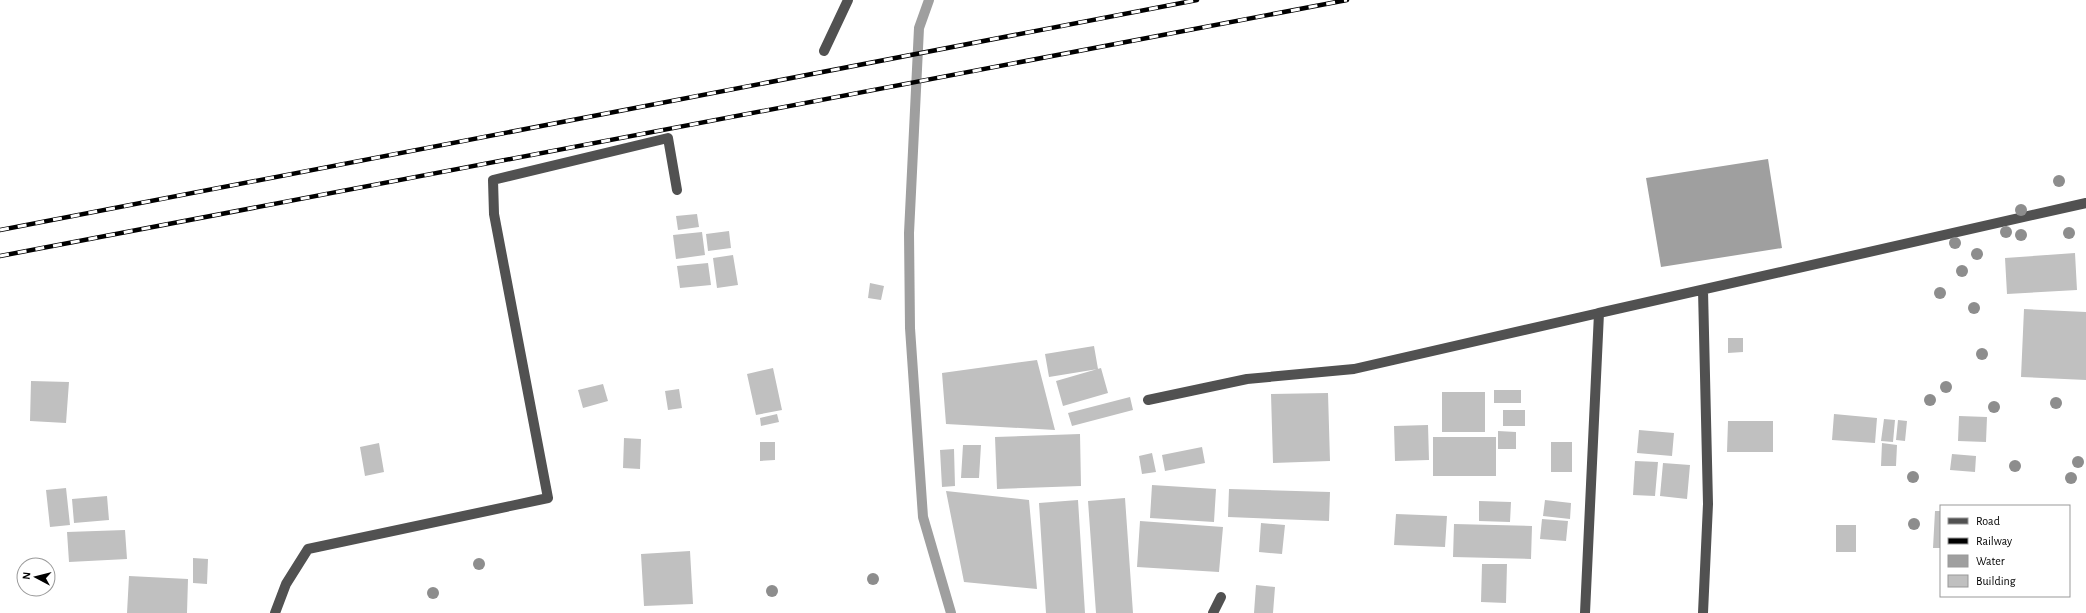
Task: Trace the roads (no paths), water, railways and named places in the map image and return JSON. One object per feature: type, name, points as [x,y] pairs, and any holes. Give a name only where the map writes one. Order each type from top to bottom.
[{"type":"street","points":[[824,51],[848,0]]},
{"type":"street","points":[[275,613],[286,584],[308,549],[548,498],[494,214],[493,180],[668,138],[677,190]]},
{"type":"street","points":[[1148,400],[1247,379],[1354,369],[2086,203]]},
{"type":"street","points":[[1703,290],[1708,504],[1703,613]]},
{"type":"street","points":[[1585,613],[1599,313]]},
{"type":"street","points":[[1213,613],[1221,597]]},
{"type":"water","points":[[1768,159],[1782,248],[1661,267],[1646,178]]},
{"type":"waterway","points":[[929,0],[919,28],[909,233],[910,328],[923,517],[951,613]]},
{"type":"railway","points":[[0,230],[1197,0]]},
{"type":"railway","points":[[0,256],[1347,0]]}]
